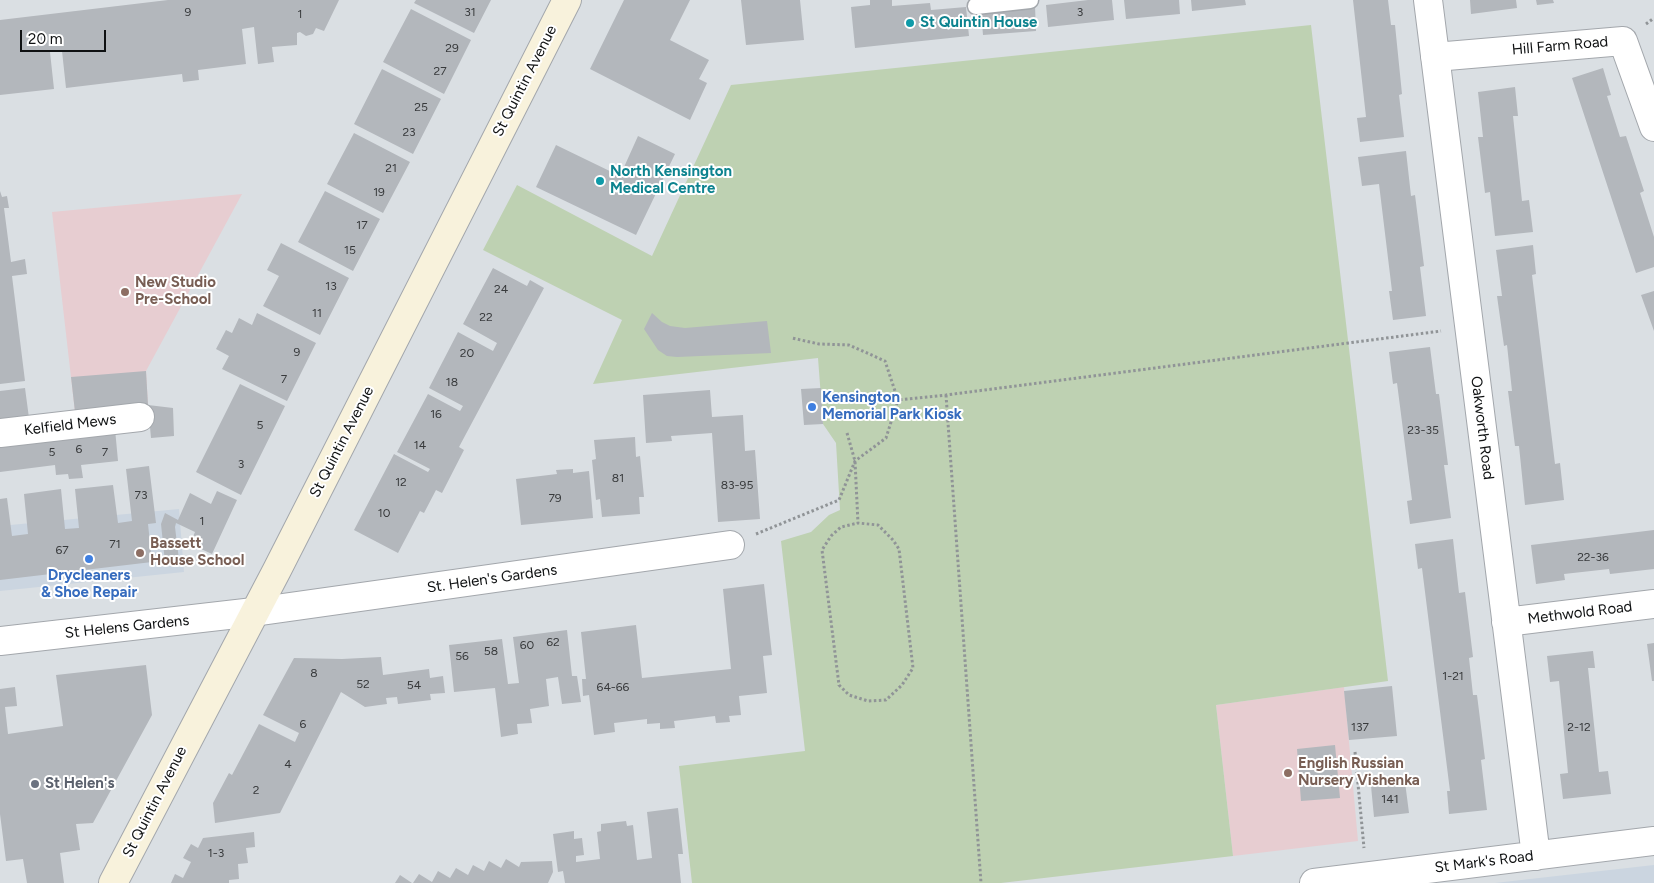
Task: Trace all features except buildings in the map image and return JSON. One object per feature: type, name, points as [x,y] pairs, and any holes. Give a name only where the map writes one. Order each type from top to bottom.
[{"type":"main road","name":"St Quintin Avenue","points":[[113,883],[567,0]]},
{"type":"street","name":"Oakworth Road","points":[[1428,0],[1536,856]]},
{"type":"street","name":"Hill Farm Road","points":[[1435,57],[1623,41],[1654,127]]},
{"type":"street","name":"Kelfield Mews","points":[[0,433],[140,417]]},
{"type":"street","name":"St. Helen's Gardens","points":[[254,612],[730,545]]},
{"type":"street","name":"Methwold Road","points":[[1506,622],[1654,604]]},
{"type":"street","name":"St Helens Gardens","points":[[0,641],[254,612]]},
{"type":"street","name":"St Mark's Road","points":[[1314,883],[1654,841]]},
{"type":"lane","points":[[976,6],[1030,0]]},
{"type":"path","points":[[874,400],[898,400],[946,395],[1469,327]]},
{"type":"path","points":[[730,545],[839,500],[855,461],[886,438],[898,400],[884,361],[849,345],[819,344],[792,338]]},
{"type":"path","points":[[946,395],[981,883]]},
{"type":"path","points":[[847,432],[855,461],[858,523]]},
{"type":"path","points":[[858,523],[878,525],[899,548],[913,668],[902,685],[886,700],[868,701],[849,695],[839,685],[822,550],[831,536],[841,527],[858,523]]},
{"type":"path","points":[[1355,752],[1367,876]]},
{"type":"shaded area","name":"New Studio Pre-School","points":[[242,194],[146,371],[148,405],[75,412],[52,212]]},
{"type":"shaded area","points":[[179,509],[184,572],[0,591],[0,526]]},
{"type":"shaded area","name":"English Russian Nursery Vishenka","points":[[1344,687],[1358,841],[1233,856],[1216,705]]},
{"type":"shaded area","points":[[1654,865],[1654,883],[1495,883]]},
{"type":"green space","points":[[1311,25],[1388,681],[1216,705],[1233,856],[1001,883],[692,883],[679,766],[805,751],[781,541],[811,532],[829,515],[840,510],[836,443],[823,424],[818,358],[593,384],[622,320],[483,250],[517,185],[652,256],[731,85]]},
{"type":"place","name":"St Quintin House","points":[[910,23]]},
{"type":"place","name":"North Kensington Medical Centre","points":[[600,181]]},
{"type":"place","name":"New Studio Pre-School","points":[[125,292]]},
{"type":"place","name":"Kensington Memorial Park Kiosk","points":[[812,407]]},
{"type":"place","name":"Bassett House School","points":[[140,553]]},
{"type":"place","name":"Drycleaners & Shoe Repair","points":[[89,559]]},
{"type":"place","name":"English Russian Nursery Vishenka","points":[[1288,773]]},
{"type":"place","name":"St Helen's","points":[[35,784]]}]
